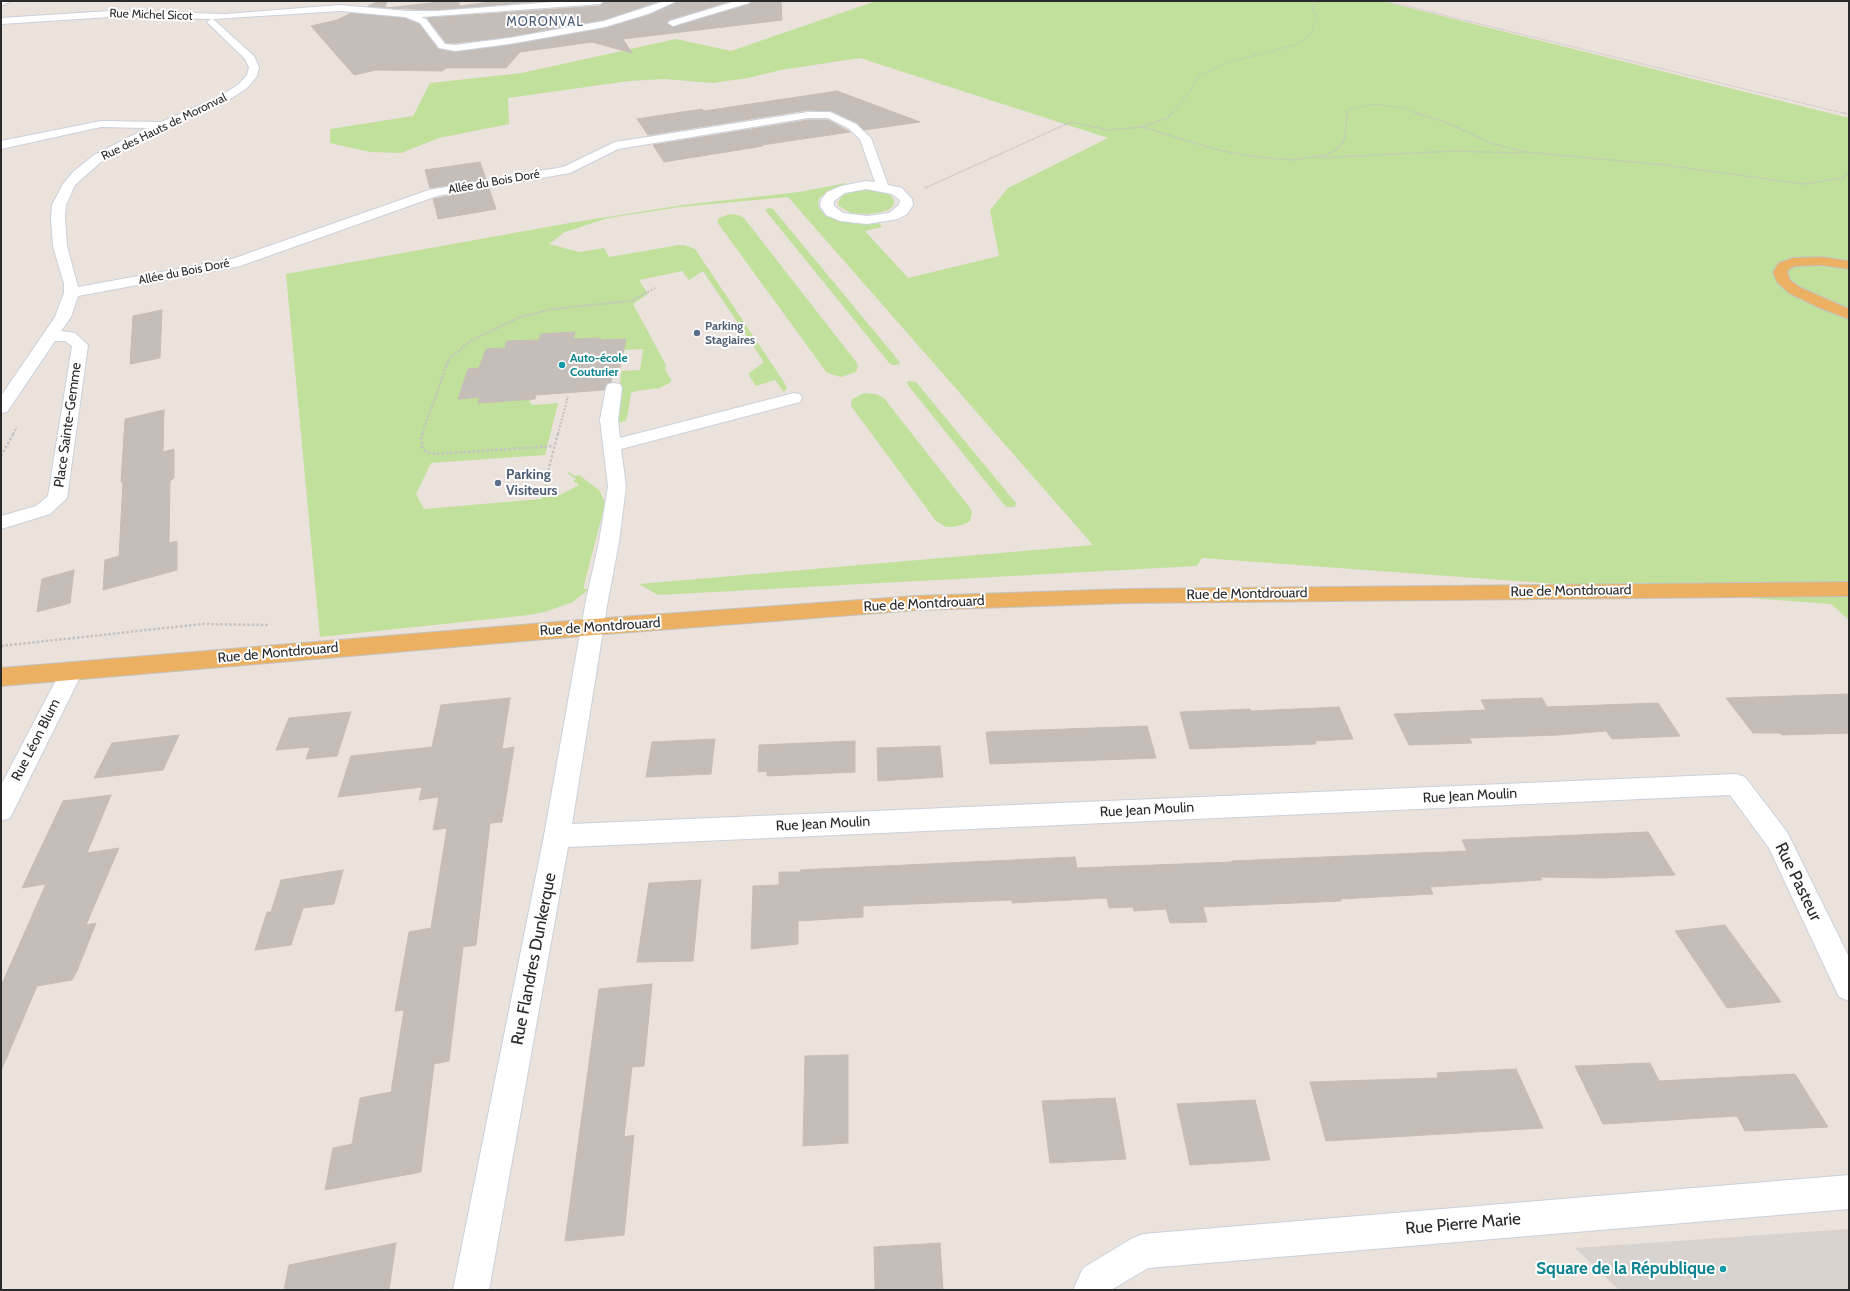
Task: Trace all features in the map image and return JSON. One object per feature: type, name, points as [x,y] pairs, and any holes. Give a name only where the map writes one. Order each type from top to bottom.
[{"type":"main road","points":[[1849,265],[1820,261],[1793,262],[1784,266],[1780,272],[1784,282],[1794,290],[1810,299],[1849,314]]},
{"type":"main road","name":"Rue de Montdrouard","points":[[1,677],[593,627],[917,603],[1121,596],[1849,589]]},
{"type":"street","points":[[1,3],[7,1]]},
{"type":"street","name":"Rue Michel Sicot","points":[[1,21],[81,15],[191,18],[219,21],[248,15],[340,8],[407,14],[468,13],[600,1]]},
{"type":"street","points":[[407,14],[420,18],[424,21],[432,35],[442,46],[455,48],[502,42],[605,24],[673,1]]},
{"type":"street","points":[[673,23],[746,1]]},
{"type":"street","name":"Rue des Hauts de Moronval","points":[[1,408],[63,317],[71,294],[69,275],[60,246],[58,218],[59,205],[69,184],[77,175],[98,158],[132,140],[223,99],[243,86],[252,76],[254,67],[250,58],[219,21]]},
{"type":"street","name":"Allée du Bois Doré","points":[[71,294],[235,263],[308,236],[434,193],[566,170],[615,146],[808,115],[830,115],[852,126],[865,138],[882,187]]},
{"type":"street","points":[[1,145],[101,124],[163,126]]},
{"type":"street","points":[[866,186],[882,187],[902,194],[906,199],[906,205],[902,211],[893,216],[880,219],[853,220],[831,212],[827,206],[827,200],[841,190],[866,186]]},
{"type":"street","name":"Place Sainte-Gemme","points":[[1,522],[43,510],[58,498],[80,345],[69,336],[51,336]]},
{"type":"street","name":"Rue Flandres Dunkerque","points":[[471,1290],[557,836],[616,497],[616,472],[611,446],[609,420],[614,388]]},
{"type":"street","points":[[611,446],[794,398]]},
{"type":"street","name":"Rue Léon Blum","points":[[1,810],[72,671]]},
{"type":"street","name":"Rue Jean Moulin","points":[[557,836],[1736,784]]},
{"type":"street","name":"Rue Pasteur","points":[[1736,784],[1778,840],[1849,987]]},
{"type":"street","name":"Rue Pierre Marie","points":[[1092,1290],[1095,1280],[1143,1251],[1849,1192]]},
{"type":"path","points":[[902,194],[933,186],[1071,122],[1108,130],[1142,127],[1167,118],[1192,89],[1198,76],[1227,62],[1294,45],[1310,36],[1317,18],[1312,7],[1319,1]]},
{"type":"path","points":[[1386,1],[1849,114]]},
{"type":"path","points":[[1308,158],[1331,152],[1337,149],[1344,141],[1346,114],[1349,110],[1355,106],[1375,104],[1389,105],[1425,115],[1455,127],[1475,138],[1491,143],[1525,152],[1549,155]]},
{"type":"path","points":[[1142,127],[1218,150],[1250,156],[1291,160],[1308,158],[1488,151],[1665,165],[1804,184],[1843,178],[1849,172]]},
{"type":"path","points":[[554,446],[436,454],[427,452],[422,447],[421,438],[449,359],[472,340],[488,331],[518,318],[552,309],[631,301],[655,288]]},
{"type":"path","points":[[547,475],[568,396]]},
{"type":"green space","points":[[876,1],[1382,1],[1849,118],[1849,620],[1831,604],[1202,558],[1197,566],[658,595],[639,584],[1093,545],[788,197],[680,207],[608,218],[565,232],[549,244],[579,252],[604,248],[609,257],[679,245],[685,245],[695,249],[784,382],[787,388],[784,392],[775,380],[756,386],[748,374],[764,362],[703,271],[689,280],[682,271],[639,280],[648,294],[633,304],[666,365],[665,370],[671,379],[671,382],[660,388],[631,393],[627,419],[625,421],[618,423],[621,373],[622,371],[640,370],[643,349],[623,350],[600,340],[600,338],[573,339],[574,332],[541,334],[539,340],[507,341],[505,348],[486,349],[481,362],[482,368],[468,369],[458,398],[480,397],[479,403],[531,399],[530,403],[534,405],[558,403],[545,455],[431,463],[416,494],[424,509],[541,499],[545,484],[560,495],[579,485],[573,481],[576,479],[568,474],[568,472],[575,476],[579,475],[599,490],[604,500],[604,508],[584,585],[584,589],[589,589],[573,602],[545,612],[529,615],[320,637],[286,274],[575,222],[683,205],[799,192],[846,183],[847,185],[829,191],[822,196],[818,200],[819,208],[824,214],[833,219],[845,222],[857,224],[878,222],[882,227],[865,231],[908,278],[999,256],[990,210],[1008,188],[1108,138],[860,58],[781,70],[748,78],[712,83],[665,79],[629,81],[508,98],[509,124],[439,138],[401,153],[370,152],[330,143],[330,129],[413,116],[430,83],[522,73],[676,39],[731,51]]},
{"type":"green space","points":[[870,190],[883,192],[890,195],[894,200],[894,204],[890,209],[882,212],[867,214],[851,213],[839,206],[838,202],[843,195],[855,191]]},
{"type":"green space","points":[[768,208],[773,209],[900,364],[890,364],[765,210]]},
{"type":"green space","points":[[730,214],[738,215],[744,218],[857,363],[858,366],[856,372],[841,377],[827,373],[717,222],[719,218]]},
{"type":"green space","points":[[908,381],[916,382],[1016,503],[1015,507],[1006,507],[907,384]]},
{"type":"green space","points":[[864,393],[876,394],[884,398],[970,508],[972,512],[970,521],[953,527],[946,527],[936,521],[851,406],[852,399]]},
{"type":"shaded area","name":"Square de la République","points":[[1849,1229],[1849,1290],[1619,1290],[1575,1248]]},
{"type":"building","points":[[379,1],[387,1],[385,8],[368,6]]},
{"type":"building","points":[[458,1],[460,6],[497,1],[547,1],[438,10],[386,8]]},
{"type":"building","points":[[605,1],[660,1],[604,20],[509,37],[455,43],[446,43],[427,18],[600,6]]},
{"type":"building","points":[[678,1],[731,1],[670,20],[667,23],[672,27],[749,4],[751,1],[781,1],[782,20],[623,39],[632,53],[592,42],[520,52],[506,68],[446,68],[442,71],[376,70],[354,75],[311,26],[337,20],[351,13],[405,18],[419,24],[438,49],[455,52],[509,45],[605,28],[648,15]]},
{"type":"building","points":[[837,91],[920,122],[864,130],[857,123],[831,111],[808,110],[648,135],[637,119],[702,109],[704,111]]},
{"type":"building","points":[[808,120],[828,120],[850,132],[664,162],[653,145]]},
{"type":"building","points":[[480,162],[486,179],[430,188],[425,170]]},
{"type":"building","points":[[489,188],[496,209],[438,219],[433,199]]},
{"type":"building","points":[[162,310],[160,358],[130,364],[133,316]]},
{"type":"building","name":"Auto-école Couturier","points":[[575,332],[573,339],[626,339],[619,373],[613,373],[611,382],[607,383],[604,390],[536,395],[535,399],[478,403],[480,397],[458,399],[468,369],[479,368],[486,349],[505,348],[507,341],[539,340],[541,334]]},
{"type":"building","points":[[164,410],[163,452],[174,449],[174,478],[170,481],[169,543],[177,541],[177,570],[103,590],[105,560],[119,556],[123,482],[121,482],[125,419]]},
{"type":"building","points":[[74,570],[70,603],[37,612],[42,579]]},
{"type":"building","points":[[1849,694],[1849,733],[1782,735],[1780,733],[1753,733],[1726,698]]},
{"type":"building","points":[[510,698],[502,749],[514,747],[502,822],[490,823],[476,945],[463,947],[449,1061],[434,1064],[421,1172],[325,1190],[333,1148],[352,1144],[360,1098],[391,1092],[404,1010],[395,1011],[409,932],[431,928],[447,828],[433,830],[439,797],[419,800],[422,787],[338,797],[351,756],[432,747],[441,705]]},
{"type":"building","points":[[1542,698],[1547,707],[1658,703],[1680,736],[1612,739],[1606,731],[1558,735],[1469,738],[1472,743],[1409,745],[1394,714],[1486,710],[1481,700]]},
{"type":"building","points":[[1339,707],[1353,739],[1315,741],[1316,744],[1190,749],[1180,712],[1250,709],[1251,711]]},
{"type":"building","points":[[351,712],[337,756],[306,759],[310,747],[276,750],[289,718]]},
{"type":"building","points":[[1147,726],[1156,758],[990,764],[986,732]]},
{"type":"building","points":[[179,735],[163,770],[94,778],[112,743]]},
{"type":"building","points":[[715,739],[711,774],[646,777],[652,742]]},
{"type":"building","points":[[855,741],[855,772],[767,776],[767,771],[758,772],[759,745]]},
{"type":"building","points":[[940,746],[943,777],[878,781],[877,748]]},
{"type":"building","points":[[111,795],[87,853],[119,848],[86,925],[96,923],[77,971],[72,980],[37,986],[1,1071],[1,986],[46,884],[22,888],[63,801]]},
{"type":"building","points":[[1648,832],[1675,875],[1602,878],[1540,877],[1542,880],[1430,887],[1433,894],[1340,899],[1341,901],[1203,907],[1207,922],[1170,923],[1166,909],[1134,911],[1133,907],[1109,908],[1107,898],[1012,903],[1012,900],[863,906],[863,917],[798,921],[798,944],[751,949],[753,886],[779,885],[779,872],[1075,857],[1077,868],[1232,862],[1467,851],[1462,840]]},
{"type":"building","points":[[343,870],[334,904],[303,908],[291,945],[255,950],[267,912],[271,912],[281,880]]},
{"type":"building","points":[[701,880],[693,961],[637,962],[649,883]]},
{"type":"building","points":[[1725,925],[1781,1002],[1727,1008],[1675,931]]},
{"type":"building","points":[[652,984],[644,1066],[632,1067],[624,1137],[634,1135],[624,1235],[565,1241],[599,989]]},
{"type":"building","points":[[848,1055],[848,1143],[803,1146],[805,1056]]},
{"type":"building","points":[[1650,1063],[1659,1081],[1795,1074],[1828,1127],[1745,1131],[1737,1116],[1603,1124],[1575,1066]]},
{"type":"building","points":[[1516,1069],[1543,1128],[1326,1141],[1310,1082],[1438,1078],[1437,1073]]},
{"type":"building","points":[[1115,1098],[1126,1159],[1050,1163],[1042,1101]]},
{"type":"building","points":[[1255,1100],[1270,1160],[1190,1165],[1177,1104]]},
{"type":"building","points":[[396,1243],[389,1290],[284,1290],[289,1265]]},
{"type":"building","points":[[940,1243],[943,1290],[875,1290],[874,1247]]},
{"type":"place","name":"Parking Stagiaires","points":[[697,333]]},
{"type":"place","name":"Auto-école Couturier","points":[[562,365]]},
{"type":"place","name":"Parking Visiteurs","points":[[498,483]]},
{"type":"place","name":"Square de la République","points":[[1723,1269]]},
{"type":"district","name":"MORONVAL","points":[[545,22]]}]
